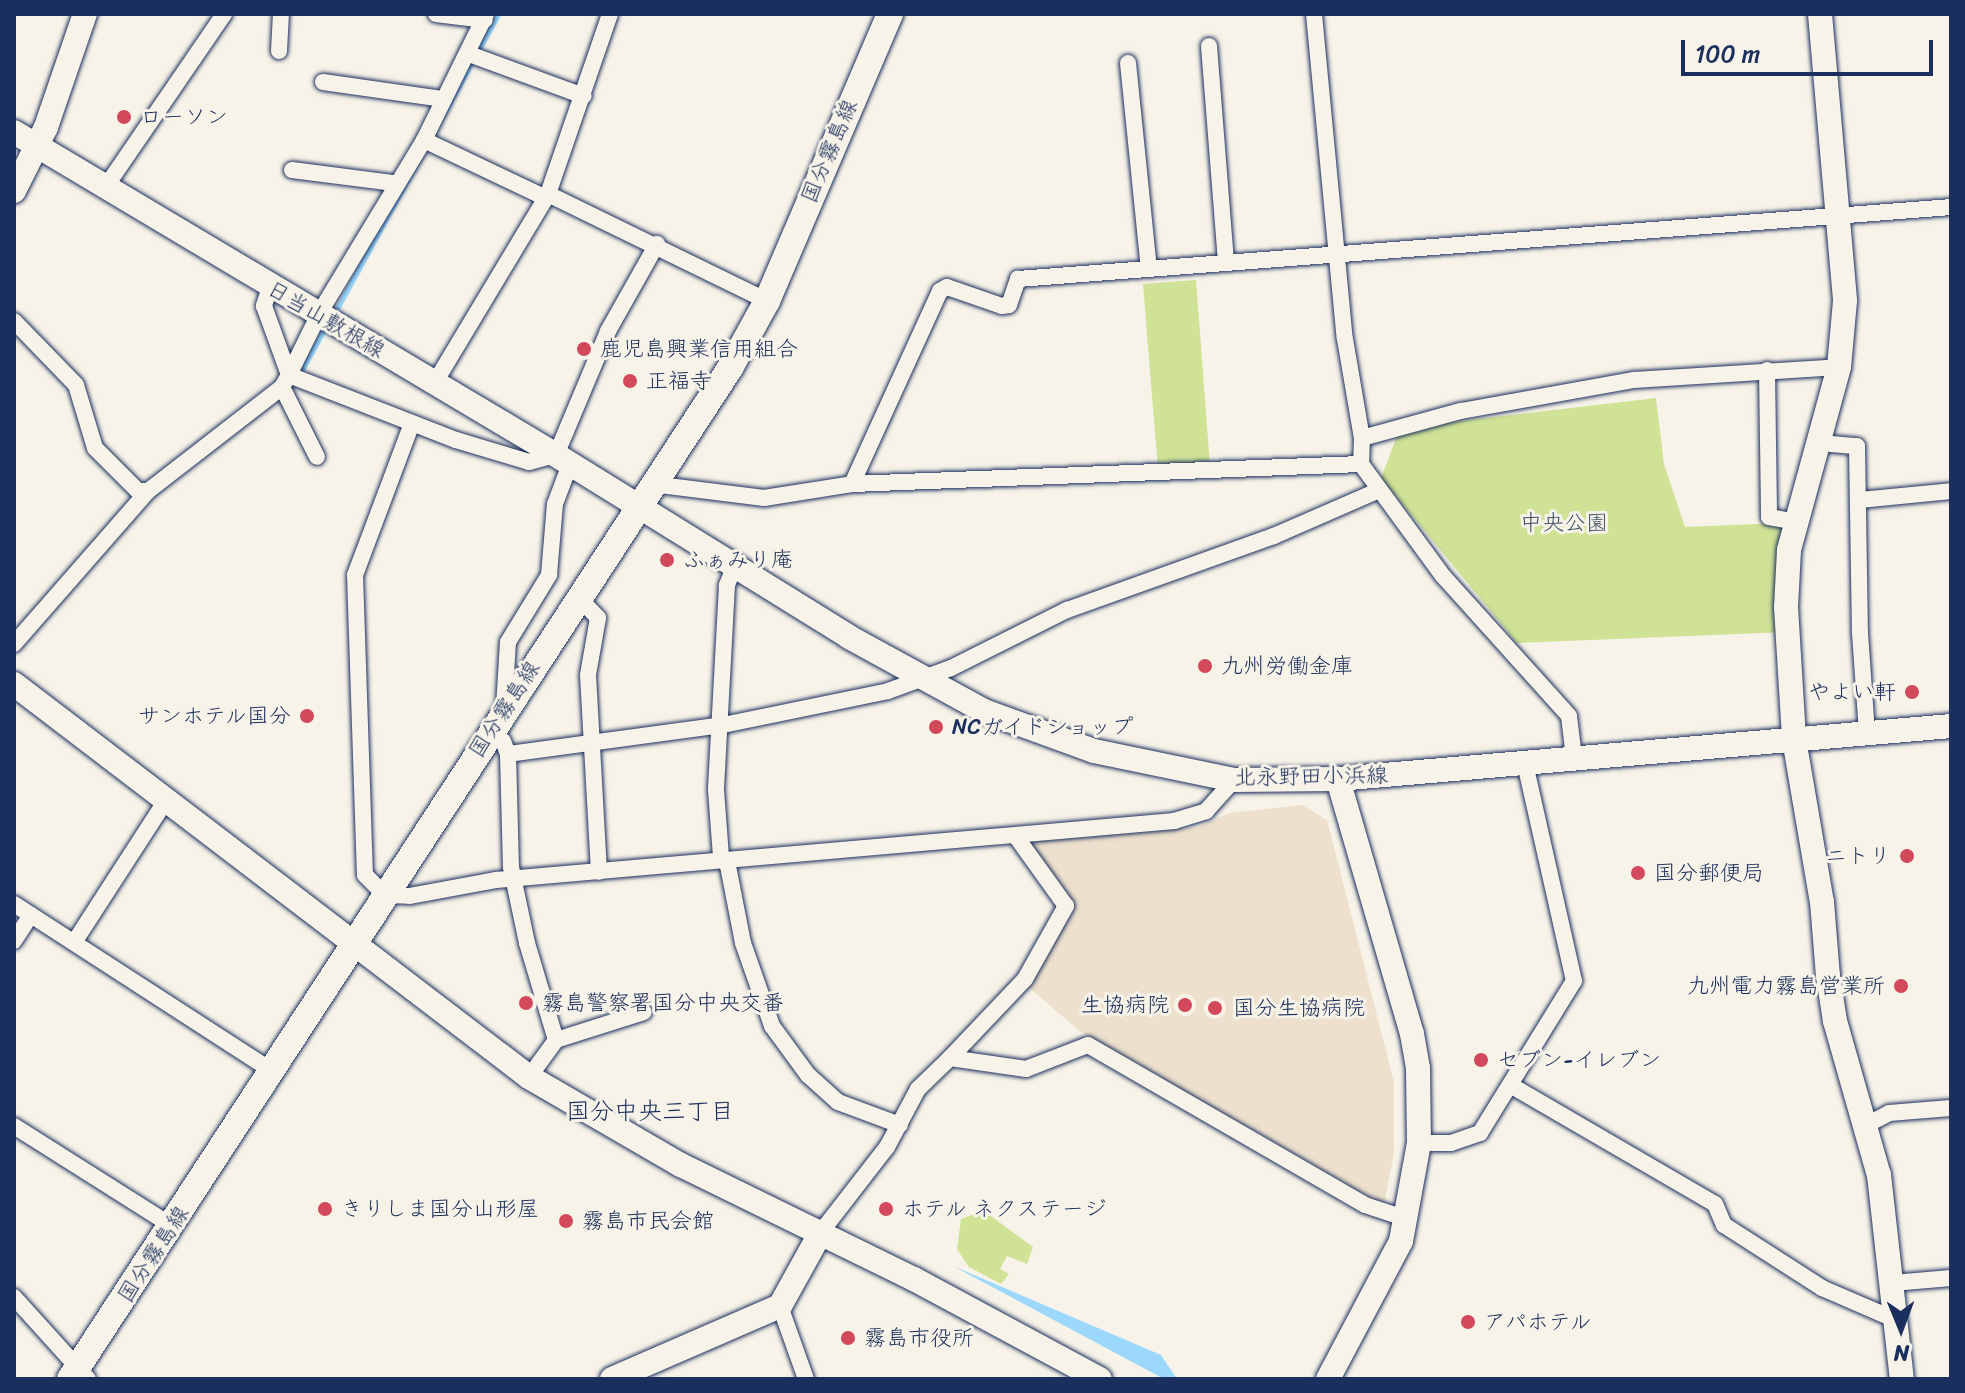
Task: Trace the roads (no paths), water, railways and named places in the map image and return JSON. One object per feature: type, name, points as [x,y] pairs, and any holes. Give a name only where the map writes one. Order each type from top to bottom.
[{"type":"main road","name":"国分霧島線","points":[[78,1376],[271,1070],[355,948],[504,707],[730,368],[767,301],[890,14]]},
{"type":"street","points":[[14,191],[37,145],[85,14]]},
{"type":"street","points":[[105,188],[224,14]]},
{"type":"street","points":[[279,51],[281,14]]},
{"type":"street","points":[[14,644],[148,491],[292,380],[394,183],[430,143],[442,99],[477,56],[486,17],[436,14]]},
{"type":"street","points":[[434,384],[547,196],[610,14]]},
{"type":"street","points":[[1314,14],[1337,253],[1362,438],[1361,464],[1377,491],[1443,576],[1569,716],[1574,758]]},
{"type":"street","points":[[1820,14],[1845,301],[1839,367],[1789,550],[1786,607],[1794,739],[1835,1021],[1862,1127],[1879,1175],[1902,1379]]},
{"type":"street","points":[[1209,46],[1226,262]]},
{"type":"street","points":[[477,56],[584,96]]},
{"type":"street","points":[[1128,63],[1149,268]]},
{"type":"street","points":[[323,82],[442,99]]},
{"type":"street","name":"日当山敷根線","points":[[14,132],[270,287],[327,317],[638,507]]},
{"type":"street","points":[[430,143],[657,244],[767,301]]},
{"type":"street","points":[[292,170],[394,183]]},
{"type":"street","points":[[852,484],[940,291],[947,287],[1002,306],[1009,305],[1018,279],[1951,207]]},
{"type":"street","points":[[504,707],[508,642],[549,575],[555,504],[563,459],[596,355],[657,244]]},
{"type":"street","points":[[270,287],[264,306],[317,457]]},
{"type":"street","points":[[14,321],[76,385],[95,448],[138,491],[148,491]]},
{"type":"street","points":[[1362,438],[1461,411],[1634,380],[1839,367]]},
{"type":"street","points":[[1767,370],[1769,517],[1798,522]]},
{"type":"street","points":[[292,380],[411,426],[529,462],[563,459]]},
{"type":"street","points":[[411,426],[355,575],[365,875],[385,895],[410,896],[514,879],[1191,818],[1219,801],[1234,780]]},
{"type":"street","points":[[1820,443],[1857,446],[1860,633],[1867,733]]},
{"type":"street","points":[[652,484],[764,498],[852,484],[1361,464]]},
{"type":"street","points":[[508,754],[723,725],[859,699],[923,679],[1067,610],[1274,536],[1377,491]]},
{"type":"street","points":[[1860,500],[1951,491]]},
{"type":"street","name":"北永野田小浜線","points":[[638,507],[923,679],[984,711],[1059,740],[1137,763],[1234,780],[1338,779],[1951,726]]},
{"type":"street","points":[[735,565],[727,585],[723,725],[716,790],[723,861],[743,943],[772,1026],[808,1075],[838,1102],[900,1125]]},
{"type":"street","points":[[578,597],[598,618],[588,675],[599,872]]},
{"type":"street","points":[[14,684],[355,948],[529,1077],[681,1165],[821,1232],[1100,1379]]},
{"type":"street","points":[[490,733],[503,741],[508,754],[514,879],[527,943],[556,1040]]},
{"type":"street","points":[[1419,1143],[1451,1143],[1480,1133],[1512,1086],[1574,981],[1525,763]]},
{"type":"street","points":[[1328,1379],[1387,1273],[1407,1219],[1419,1143],[1418,1068],[1412,1034],[1338,779]]},
{"type":"street","points":[[75,941],[165,802]]},
{"type":"street","points":[[612,1379],[780,1306],[821,1232],[900,1125],[918,1089],[1025,979],[1066,906],[1015,835]]},
{"type":"street","points":[[14,904],[271,1070]]},
{"type":"street","points":[[14,941],[31,915]]},
{"type":"street","points":[[529,1077],[556,1040],[644,1012]]},
{"type":"street","points":[[950,1058],[1026,1069],[1074,1047],[1098,1047],[1365,1205],[1407,1219]]},
{"type":"street","points":[[1512,1086],[1715,1204],[1724,1225],[1822,1288],[1896,1320]]},
{"type":"street","points":[[1862,1127],[1889,1113],[1951,1108]]},
{"type":"street","points":[[14,1126],[172,1226]]},
{"type":"street","points":[[1893,1283],[1951,1278]]},
{"type":"street","points":[[14,1297],[78,1376]]},
{"type":"street","points":[[780,1306],[806,1379]]},
{"type":"water","points":[[953,1266],[1161,1355],[1177,1379],[1164,1379]]},
{"type":"waterway","points":[[333,316],[498,14]]},
{"type":"waterway","points":[[299,375],[325,328]]},
{"type":"place","name":"ローソン","points":[[124,117]]},
{"type":"place","name":"鹿児島興業信用組合","points":[[584,349]]},
{"type":"place","name":"正福寺","points":[[630,381]]},
{"type":"place","name":"ふぁみり庵","points":[[667,560]]},
{"type":"place","name":"九州労働金庫","points":[[1205,666]]},
{"type":"place","name":"やよい軒","points":[[1912,692]]},
{"type":"place","name":"サンホテル国分","points":[[307,716]]},
{"type":"place","name":"NCガイドショップ","points":[[936,727]]},
{"type":"place","name":"ニトリ","points":[[1907,856]]},
{"type":"place","name":"国分郵便局","points":[[1638,873]]},
{"type":"place","name":"九州電力霧島営業所","points":[[1901,986]]},
{"type":"place","name":"霧島警察署国分中央交番","points":[[526,1003]]},
{"type":"place","name":"生協病院","points":[[1185,1005]]},
{"type":"place","name":"国分生協病院","points":[[1215,1008]]},
{"type":"place","name":"セブン-イレブン","points":[[1481,1060]]},
{"type":"place","name":"きりしま国分山形屋","points":[[325,1209]]},
{"type":"place","name":"ホテル ネクステージ","points":[[886,1209]]},
{"type":"place","name":"霧島市民会館","points":[[566,1221]]},
{"type":"place","name":"アパホテル","points":[[1468,1322]]},
{"type":"place","name":"霧島市役所","points":[[848,1338]]},
{"type":"district","name":"国分中央三丁目","points":[[650,1112]]},
{"type":"park label","name":"中央公園","points":[[1564,523]]}]
